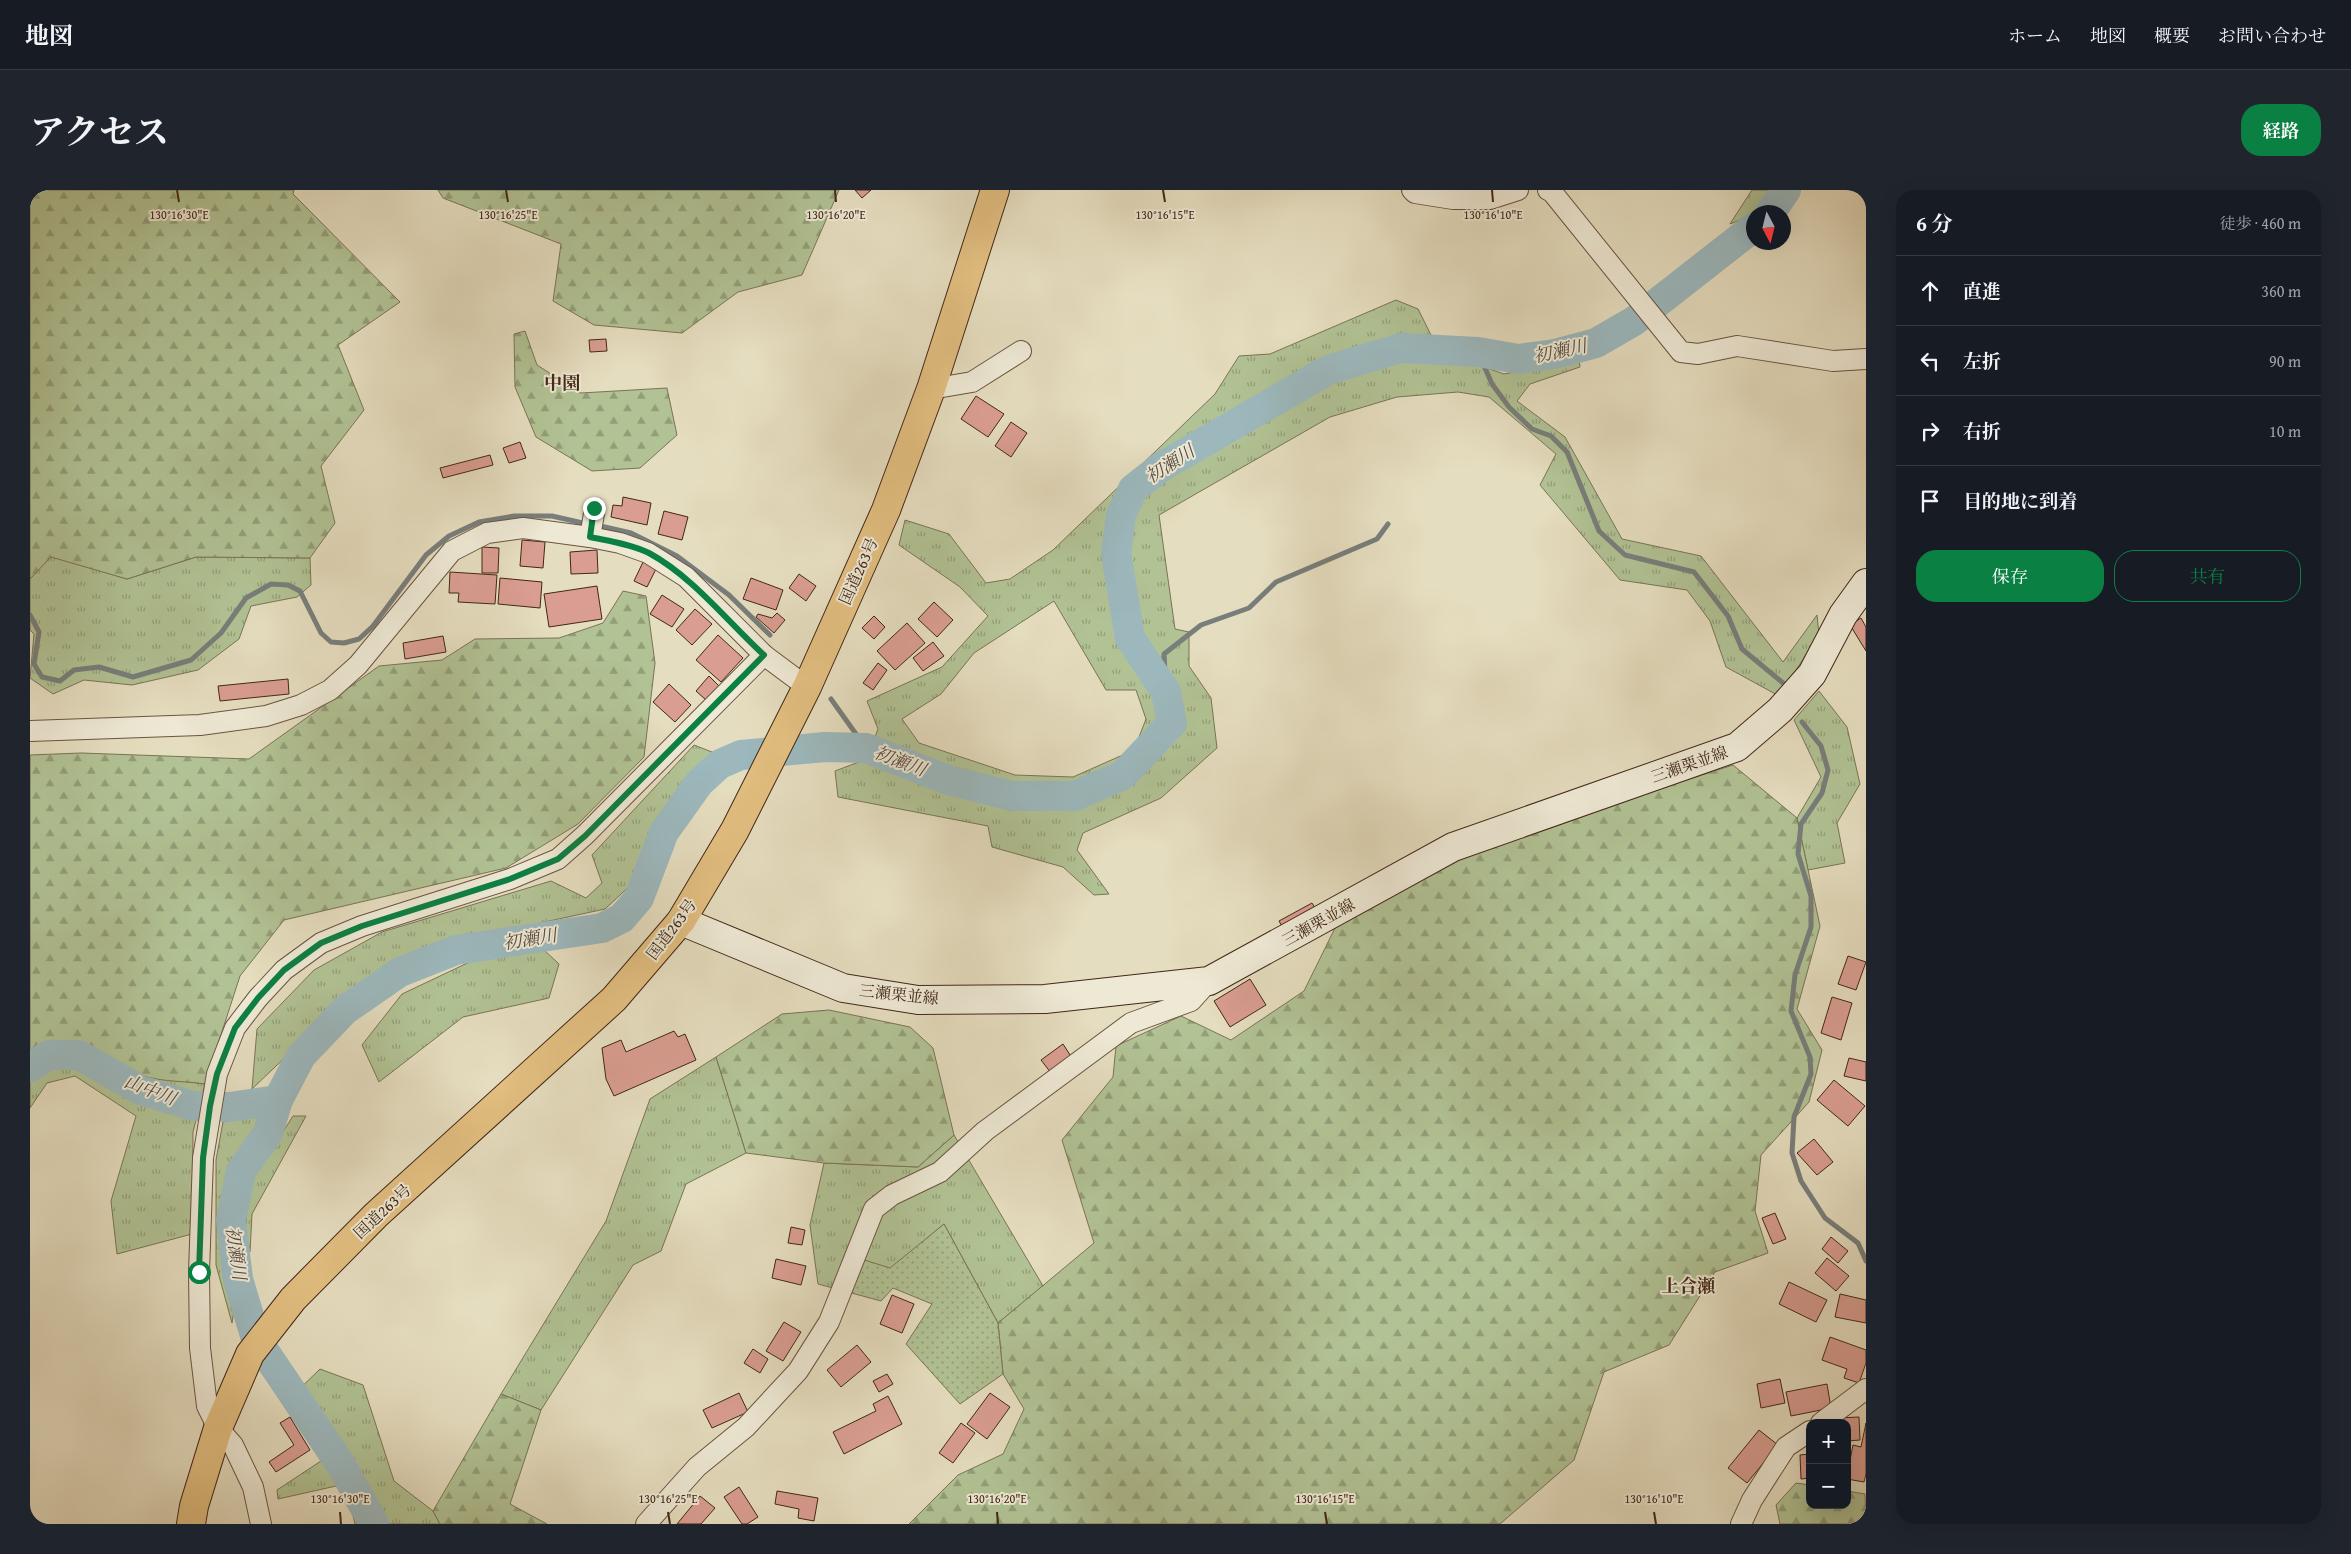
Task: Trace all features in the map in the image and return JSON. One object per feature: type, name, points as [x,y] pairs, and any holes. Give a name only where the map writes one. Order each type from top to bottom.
[{"type":"highway","name":"国道263号","points":[[191,1524],[194,1506],[218,1428],[250,1354],[292,1299],[376,1215],[614,999],[680,921],[735,830],[807,687],[886,510],[932,389],[995,190]]},
{"type":"main road","name":"三瀬栗並線","points":[[680,921],[843,988],[918,1000],[1045,999],[1209,981],[1452,847],[1737,747],[1780,710],[1812,674],[1843,615],[1866,583]]},
{"type":"street","points":[[1412,190],[1415,193],[1453,199],[1490,199],[1518,190]]},
{"type":"street","points":[[1548,190],[1552,192],[1630,287],[1681,352],[1698,354],[1736,346],[1833,361],[1866,359]]},
{"type":"street","points":[[932,389],[972,382],[1021,351]]},
{"type":"street","points":[[590,537],[594,508]]},
{"type":"street","points":[[30,731],[200,725],[266,716],[300,705],[330,690],[358,666],[452,551],[487,533],[523,528],[620,543],[648,553],[686,577],[764,655],[807,687]]},
{"type":"street","points":[[261,1524],[253,1487],[233,1446],[218,1428],[207,1406],[200,1348],[199,1272],[205,1138],[217,1074],[235,1028],[258,998],[284,970],[321,943],[362,926],[510,879],[558,859],[585,836],[764,655]]},
{"type":"street","points":[[646,1524],[697,1468],[746,1427],[798,1371],[829,1322],[874,1209],[892,1195],[940,1172],[986,1132],[1131,1023],[1191,1001],[1209,981]]},
{"type":"street","points":[[1827,1419],[1865,1392]]},
{"type":"street","points":[[1741,1524],[1752,1500],[1786,1447],[1806,1433]]},
{"type":"green space","points":[[30,190],[294,190],[293,194],[400,302],[338,345],[364,410],[321,466],[335,523],[310,558],[196,557],[127,579],[51,557],[30,579]]},
{"type":"green space","points":[[438,190],[839,190],[802,275],[738,292],[682,333],[594,325],[553,301],[561,244],[443,198]]},
{"type":"green space","points":[[1752,190],[1777,190],[1767,205],[1746,205],[1746,218],[1730,224]]},
{"type":"green space","points":[[1396,300],[1418,309],[1431,335],[1436,360],[1470,362],[1504,374],[1579,359],[1580,367],[1530,384],[1517,401],[1565,437],[1622,539],[1701,556],[1783,662],[1817,615],[1819,635],[1779,696],[1726,667],[1710,621],[1687,590],[1620,580],[1540,485],[1556,454],[1489,397],[1458,392],[1397,397],[1330,417],[1159,515],[1175,629],[1189,632],[1189,666],[1211,698],[1217,748],[1161,798],[1083,833],[1077,850],[1109,894],[1094,895],[1063,867],[992,847],[988,826],[838,797],[835,771],[867,759],[878,729],[867,701],[942,667],[988,616],[960,587],[899,545],[905,520],[949,534],[986,583],[1010,579],[1053,550],[1215,394],[1239,356],[1270,354]],"holes":[[[1054,601],[1106,690],[1136,690],[1146,719],[1134,750],[1073,777],[1015,775],[919,743],[902,719],[941,694],[974,653]]]},
{"type":"green space","points":[[525,331],[537,365],[581,393],[667,388],[677,435],[640,468],[592,471],[536,437],[515,387],[514,334]]},
{"type":"green space","points":[[51,556],[127,579],[196,557],[310,558],[311,585],[297,597],[251,606],[239,639],[198,670],[132,685],[84,680],[53,694],[30,678],[34,634],[30,630],[30,579]]},
{"type":"green space","points":[[623,591],[646,596],[655,663],[644,757],[578,824],[506,868],[284,920],[240,976],[205,1084],[144,1076],[90,1049],[77,1046],[63,1045],[30,1057],[30,755],[81,753],[249,759],[379,666],[442,660],[475,639],[559,638],[603,623]]},
{"type":"green space","points":[[1819,691],[1847,727],[1860,784],[1837,823],[1845,863],[1808,870],[1797,818],[1821,777],[1794,720]]},
{"type":"green space","points":[[694,745],[712,752],[656,824],[633,883],[605,909],[452,942],[360,986],[252,1089],[257,1029],[314,970],[382,932],[551,881],[586,898],[602,883],[592,855]]},
{"type":"green space","points":[[1733,765],[1797,818],[1820,926],[1797,1009],[1822,1050],[1809,1102],[1761,1155],[1755,1211],[1768,1253],[1715,1272],[1669,1345],[1604,1372],[1574,1460],[1500,1524],[909,1524],[958,1475],[1003,1454],[1024,1409],[1003,1374],[998,1323],[1094,1243],[1062,1140],[1113,1077],[1116,1046],[1181,1016],[1231,1040],[1304,991],[1335,928],[1455,855]]},
{"type":"green space","points":[[544,950],[559,964],[549,998],[463,1017],[379,1082],[362,1045],[402,994],[478,958]]},
{"type":"green space","points":[[829,1010],[910,1027],[933,1048],[954,1135],[918,1167],[824,1163],[746,1153],[716,1057],[782,1014]]},
{"type":"green space","points":[[85,1046],[144,1076],[205,1084],[193,1132],[192,1234],[117,1254],[111,1201],[136,1116],[75,1076],[47,1083],[30,1108],[30,1057],[48,1047]]},
{"type":"green space","points":[[716,1057],[746,1153],[686,1184],[661,1251],[633,1265],[541,1410],[501,1394],[606,1221],[650,1099]]},
{"type":"green space","points":[[262,1111],[227,1189],[224,1259],[235,1304],[232,1323],[216,1265],[216,1160],[223,1122]]},
{"type":"green space","points":[[293,1116],[306,1116],[252,1214],[250,1252],[243,1251],[249,1185]]},
{"type":"green space","points":[[954,1135],[1043,1286],[998,1323],[944,1224],[890,1269],[845,1254],[833,1288],[818,1284],[810,1225],[824,1163],[918,1167]]},
{"type":"green space","points":[[944,1224],[998,1323],[1003,1374],[960,1404],[906,1344],[932,1304],[893,1288],[881,1301],[833,1288],[845,1254],[890,1268]]},
{"type":"green space","points":[[320,1369],[363,1385],[394,1481],[433,1511],[440,1524],[355,1524],[345,1484],[278,1499],[277,1490],[324,1459],[287,1401]]},
{"type":"green space","points":[[501,1394],[541,1410],[510,1504],[547,1524],[440,1524],[433,1511]]},
{"type":"green space","points":[[1796,1483],[1806,1484],[1806,1509],[1851,1509],[1851,1492],[1865,1494],[1866,1524],[1780,1524],[1776,1505]]},
{"type":"building","points":[[855,190],[871,190],[862,198]]},
{"type":"building","points":[[606,339],[607,351],[590,352],[589,340]]},
{"type":"building","points":[[976,396],[1004,414],[988,437],[961,419]]},
{"type":"building","points":[[1011,422],[1027,433],[1011,457],[995,446]]},
{"type":"building","points":[[520,442],[526,458],[509,463],[503,448]]},
{"type":"building","points":[[490,455],[493,465],[443,478],[440,468]]},
{"type":"building","points":[[623,497],[651,503],[647,525],[611,517],[613,505],[622,506]]},
{"type":"building","points":[[664,511],[688,517],[682,540],[658,534]]},
{"type":"building","points":[[522,540],[545,542],[543,568],[520,566]]},
{"type":"building","points":[[482,547],[499,548],[498,573],[482,573]]},
{"type":"building","points":[[597,550],[598,573],[571,574],[570,552]]},
{"type":"building","points":[[644,560],[657,567],[647,587],[634,581]]},
{"type":"building","points":[[450,572],[497,575],[495,604],[458,602],[459,593],[449,593]]},
{"type":"building","points":[[799,574],[816,586],[806,601],[789,588]]},
{"type":"building","points":[[500,578],[542,582],[540,608],[498,604]]},
{"type":"building","points":[[751,578],[783,590],[776,610],[743,599]]},
{"type":"building","points":[[597,586],[602,619],[549,627],[544,594]]},
{"type":"building","points":[[662,595],[684,609],[672,627],[650,614]]},
{"type":"building","points":[[934,602],[953,620],[937,637],[918,619]]},
{"type":"building","points":[[695,609],[712,624],[692,645],[676,630]]},
{"type":"building","points":[[777,613],[785,620],[774,633],[756,617],[758,614],[772,618]]},
{"type":"building","points":[[874,616],[885,627],[874,639],[862,628]]},
{"type":"building","points":[[1861,618],[1866,627],[1866,651],[1850,625]]},
{"type":"building","points":[[907,623],[925,643],[895,670],[877,651]]},
{"type":"building","points":[[718,635],[743,658],[721,682],[696,660]]},
{"type":"building","points":[[443,636],[446,652],[405,659],[403,643]]},
{"type":"building","points":[[933,642],[944,656],[923,671],[913,658]]},
{"type":"building","points":[[878,663],[887,670],[873,690],[863,683]]},
{"type":"building","points":[[709,676],[719,686],[706,700],[696,691]]},
{"type":"building","points":[[288,679],[289,694],[220,701],[218,686]]},
{"type":"building","points":[[669,684],[691,705],[675,722],[653,702]]},
{"type":"building","points":[[1312,903],[1318,913],[1285,932],[1279,921]]},
{"type":"building","points":[[1848,956],[1866,962],[1856,990],[1838,984]]},
{"type":"building","points":[[1250,979],[1266,1005],[1230,1027],[1214,1001]]},
{"type":"building","points":[[1832,997],[1852,1003],[1841,1040],[1821,1033]]},
{"type":"building","points":[[674,1031],[678,1037],[685,1034],[696,1060],[614,1096],[606,1079],[602,1048],[621,1040],[626,1052]]},
{"type":"building","points":[[1063,1044],[1072,1058],[1051,1073],[1041,1060]]},
{"type":"building","points":[[1849,1058],[1866,1062],[1866,1081],[1844,1076]]},
{"type":"building","points":[[1834,1080],[1865,1106],[1848,1126],[1817,1100]]},
{"type":"building","points":[[1814,1139],[1833,1162],[1817,1175],[1797,1153]]},
{"type":"building","points":[[1775,1213],[1786,1239],[1773,1244],[1762,1218]]},
{"type":"building","points":[[791,1227],[805,1230],[802,1245],[788,1243]]},
{"type":"building","points":[[1831,1237],[1848,1251],[1838,1263],[1822,1249]]},
{"type":"building","points":[[1827,1258],[1849,1276],[1836,1291],[1815,1273]]},
{"type":"building","points":[[776,1259],[806,1266],[801,1285],[772,1278]]},
{"type":"building","points":[[1789,1282],[1827,1300],[1816,1322],[1779,1304]]},
{"type":"building","points":[[1840,1294],[1866,1300],[1866,1323],[1835,1317]]},
{"type":"building","points":[[892,1295],[914,1304],[902,1333],[880,1324]]},
{"type":"building","points":[[784,1322],[801,1332],[783,1361],[766,1351]]},
{"type":"building","points":[[1830,1337],[1866,1350],[1866,1363],[1859,1383],[1844,1378],[1847,1369],[1822,1360]]},
{"type":"building","points":[[857,1345],[871,1362],[841,1387],[827,1370]]},
{"type":"building","points":[[753,1349],[768,1359],[760,1373],[744,1363]]},
{"type":"building","points":[[887,1374],[893,1384],[879,1392],[873,1381]]},
{"type":"building","points":[[1780,1379],[1785,1403],[1761,1408],[1757,1384]]},
{"type":"building","points":[[1827,1384],[1831,1408],[1791,1416],[1786,1392]]},
{"type":"building","points":[[739,1393],[748,1412],[712,1428],[703,1410]]},
{"type":"building","points":[[990,1393],[1010,1407],[987,1439],[967,1424]]},
{"type":"building","points":[[888,1396],[902,1424],[844,1454],[833,1432],[876,1411],[873,1404]]},
{"type":"building","points":[[290,1417],[310,1450],[276,1472],[269,1462],[294,1445],[280,1423]]},
{"type":"building","points":[[1859,1417],[1860,1440],[1851,1441],[1851,1419],[1838,1418]]},
{"type":"building","points":[[961,1423],[975,1433],[953,1463],[939,1453]]},
{"type":"building","points":[[1866,1423],[1866,1474],[1864,1482],[1851,1480],[1853,1445],[1861,1447]]},
{"type":"building","points":[[1759,1430],[1778,1445],[1747,1483],[1728,1468]]},
{"type":"building","points":[[1806,1454],[1806,1478],[1801,1479],[1800,1455]]},
{"type":"building","points":[[739,1487],[758,1517],[747,1524],[742,1524],[724,1497]]},
{"type":"building","points":[[777,1491],[818,1498],[814,1521],[798,1518],[799,1509],[775,1504]]},
{"type":"building","points":[[700,1496],[715,1508],[701,1524],[677,1524]]},
{"type":"waterway","name":"初瀬川","points":[[1776,205],[1786,190]]},
{"type":"waterway","name":"初瀬川","points":[[374,1524],[341,1465],[256,1339],[238,1279],[231,1220],[241,1171],[268,1133],[278,1100],[301,1056],[345,1010],[400,972],[456,950],[602,928],[622,918],[639,898],[664,832],[699,783],[720,764],[741,755],[825,747],[866,748],[948,780],[1012,796],[1075,796],[1123,775],[1172,723],[1166,692],[1130,638],[1116,554],[1121,515],[1133,489],[1161,467],[1328,370],[1401,348],[1478,352],[1518,359],[1555,354],[1596,343],[1634,321],[1746,233]]},
{"type":"waterway","points":[[1478,352],[1492,384],[1509,407],[1532,429],[1551,436],[1567,452],[1599,531],[1625,555],[1694,572],[1728,616],[1742,649],[1783,683]]},
{"type":"waterway","points":[[30,615],[39,632],[34,664],[42,677],[60,681],[74,670],[99,667],[133,677],[191,660],[221,633],[246,598],[271,584],[288,585],[300,591],[321,633],[331,642],[344,643],[359,639],[373,626],[426,555],[449,536],[479,522],[514,516],[552,516],[587,524]]},
{"type":"waterway","points":[[1166,692],[1164,654],[1201,625],[1249,608],[1276,582],[1377,539],[1388,524]]},
{"type":"waterway","points":[[596,525],[631,533],[677,556],[729,595],[770,635]]},
{"type":"waterway","points":[[831,699],[866,748]]},
{"type":"waterway","points":[[1802,722],[1821,746],[1828,770],[1822,793],[1801,824],[1798,854],[1811,896],[1811,927],[1795,975],[1791,1011],[1810,1057],[1811,1074],[1794,1117],[1792,1153],[1801,1181],[1825,1218],[1858,1243],[1866,1261]]},
{"type":"waterway","name":"山中川","points":[[30,1067],[49,1055],[79,1055],[140,1090],[193,1106],[230,1107],[278,1100]]},
{"type":"district","name":"中園","points":[[562,383]]},
{"type":"district","name":"上合瀬","points":[[1688,1286]]},
{"type":"route","points":[[199,1272],[203,1158],[210,1106],[217,1074],[235,1028],[258,998],[284,970],[321,943],[362,926],[510,879],[558,859],[585,836],[764,655],[686,577],[648,553],[620,543],[590,537],[594,508]]}]
